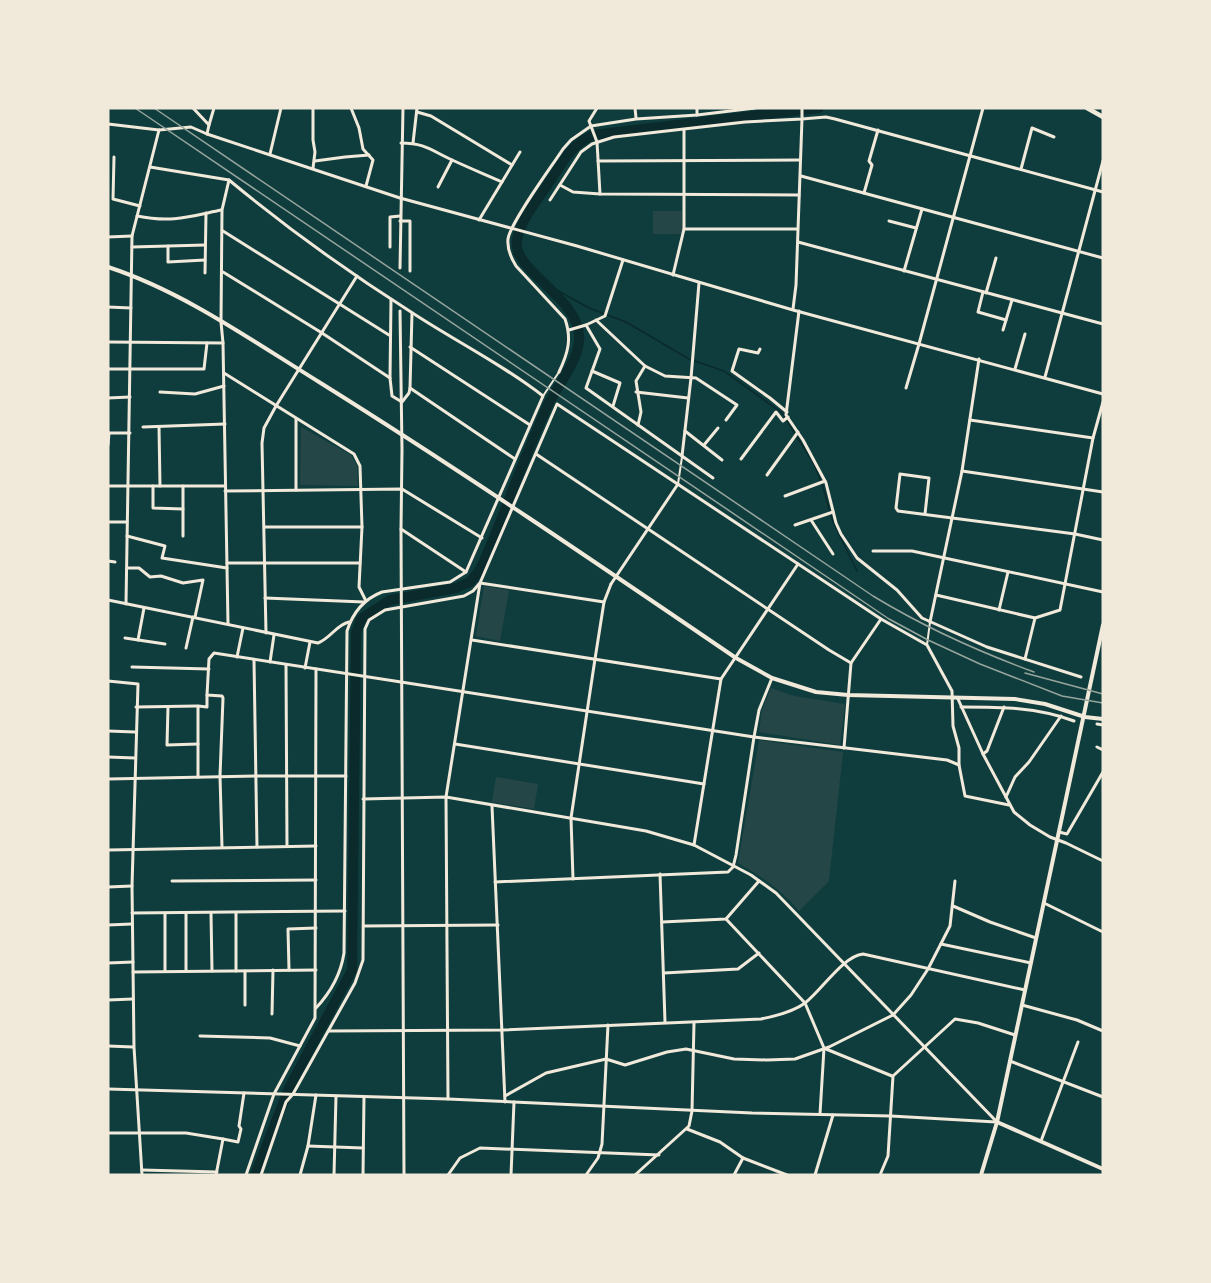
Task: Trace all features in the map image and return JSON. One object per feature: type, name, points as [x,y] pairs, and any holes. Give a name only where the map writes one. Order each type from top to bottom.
[{"type":"highway","points":[[1087,108],[1103,117]]},
{"type":"main road","points":[[108,267],[133,275],[171,293],[402,433],[736,658],[772,678],[816,692],[848,695],[1015,699],[1045,704],[1085,717],[1103,719]]},
{"type":"main road","points":[[981,1175],[997,1122],[1103,625]]},
{"type":"main road","points":[[997,1122],[1103,1169]]},
{"type":"street","points":[[193,108],[209,125]]},
{"type":"street","points":[[207,134],[214,108]]},
{"type":"street","points":[[270,154],[281,108]]},
{"type":"street","points":[[313,108],[315,161],[313,168]]},
{"type":"street","points":[[351,108],[359,128],[363,149],[373,160],[366,186]]},
{"type":"street","points":[[400,268],[403,108]]},
{"type":"street","points":[[597,108],[589,121],[597,142],[600,194]]},
{"type":"street","points":[[634,108],[636,119]]},
{"type":"street","points":[[697,108],[697,115]]},
{"type":"street","points":[[316,1008],[323,1001],[342,966],[345,911],[347,631],[350,622],[365,601],[382,592],[450,582],[466,572],[543,396],[559,372],[568,352],[569,330],[565,319],[512,259],[508,248],[511,229],[563,149],[571,140],[592,128],[636,119],[754,108]]},
{"type":"street","points":[[792,310],[798,242],[802,108]]},
{"type":"street","points":[[906,388],[938,280],[983,108]]},
{"type":"street","points":[[413,143],[417,110],[431,116],[512,165]]},
{"type":"street","points":[[550,200],[581,152],[597,142],[614,137],[745,122],[826,117],[1103,192]]},
{"type":"street","points":[[108,124],[159,130],[191,127],[400,198],[799,312],[1103,393]]},
{"type":"street","points":[[1021,169],[1032,128],[1054,137]]},
{"type":"street","points":[[126,604],[132,236],[159,130]]},
{"type":"street","points":[[673,275],[684,229],[682,194],[684,130]]},
{"type":"street","points":[[864,194],[872,165],[869,161],[878,130]]},
{"type":"street","points":[[401,143],[428,146],[452,160],[502,182]]},
{"type":"street","points":[[479,220],[520,152]]},
{"type":"street","points":[[315,161],[370,155]]},
{"type":"street","points":[[114,157],[113,199],[140,206]]},
{"type":"street","points":[[438,187],[452,160]]},
{"type":"street","points":[[598,161],[800,160]]},
{"type":"street","points":[[1045,377],[1103,161]]},
{"type":"street","points":[[150,167],[229,180],[288,229],[412,313],[524,381],[543,396]]},
{"type":"street","points":[[108,168],[113,168]]},
{"type":"street","points":[[800,176],[1103,258]]},
{"type":"street","points":[[228,624],[224,373],[221,322],[222,210],[229,180]]},
{"type":"street","points":[[560,185],[573,192],[600,194],[799,195]]},
{"type":"street","points":[[904,271],[922,209]]},
{"type":"street","points":[[137,216],[157,220],[177,220],[222,210]]},
{"type":"street","points":[[205,273],[206,213]]},
{"type":"street","points":[[390,247],[390,217],[410,221],[410,271]]},
{"type":"street","points":[[889,221],[916,228]]},
{"type":"street","points":[[684,229],[797,229]]},
{"type":"street","points":[[222,231],[389,334]]},
{"type":"street","points":[[108,237],[132,236]]},
{"type":"street","points":[[798,242],[1103,324]]},
{"type":"street","points":[[132,247],[205,245]]},
{"type":"street","points":[[168,246],[168,262],[205,260]]},
{"type":"street","points":[[996,258],[978,312],[1006,320]]},
{"type":"street","points":[[569,330],[604,316],[623,260]]},
{"type":"street","points":[[223,272],[390,378]]},
{"type":"street","points":[[266,633],[263,435],[268,419],[357,276]]},
{"type":"street","points":[[573,879],[572,818],[604,602],[611,584],[678,484],[689,399],[699,282]]},
{"type":"street","points":[[391,299],[390,378],[392,396],[402,402]]},
{"type":"street","points":[[1003,330],[1012,300]]},
{"type":"street","points":[[108,307],[131,308]]},
{"type":"street","points":[[400,311],[404,1175]]},
{"type":"street","points":[[799,312],[788,417],[825,481],[841,534],[857,558],[886,581],[918,614],[930,622],[987,647],[1082,677]]},
{"type":"street","points":[[402,402],[410,388],[412,313]]},
{"type":"street","points":[[596,320],[645,366],[665,376],[696,378],[737,405],[726,420]]},
{"type":"street","points":[[586,325],[600,350],[586,388],[713,478]]},
{"type":"street","points":[[1015,369],[1025,334]]},
{"type":"street","points":[[108,342],[223,343]]},
{"type":"street","points":[[108,369],[204,369],[207,343]]},
{"type":"street","points":[[410,347],[530,425]]},
{"type":"street","points":[[760,349],[758,353],[739,349],[732,371],[787,412]]},
{"type":"street","points":[[927,645],[962,471],[979,359]]},
{"type":"street","points":[[638,425],[641,412],[636,381],[645,366]]},
{"type":"street","points":[[592,371],[620,383],[612,407]]},
{"type":"street","points":[[224,373],[354,454],[360,466],[362,527],[359,587],[365,601]]},
{"type":"street","points":[[160,392],[195,394],[224,386]]},
{"type":"street","points":[[410,388],[515,459]]},
{"type":"street","points":[[636,392],[689,399]]},
{"type":"street","points":[[108,398],[130,397]]},
{"type":"street","points":[[936,595],[1035,618],[1060,610],[1093,438],[1103,402]]},
{"type":"street","points":[[448,1099],[446,797],[480,583],[557,404],[880,620],[927,645],[952,691],[953,726],[959,748],[959,765],[965,796],[1009,805]]},
{"type":"street","points":[[741,459],[776,412],[783,421],[788,417]]},
{"type":"street","points":[[296,418],[296,489]]},
{"type":"street","points":[[970,420],[1093,438]]},
{"type":"street","points":[[143,426],[225,424]]},
{"type":"street","points":[[159,427],[160,486]]},
{"type":"street","points":[[704,445],[718,428]]},
{"type":"street","points":[[685,431],[722,460]]},
{"type":"street","points":[[767,475],[798,432]]},
{"type":"street","points":[[108,445],[108,433],[130,434]]},
{"type":"street","points":[[536,454],[851,663]]},
{"type":"street","points":[[962,471],[1103,492]]},
{"type":"street","points":[[925,514],[929,478],[900,474],[896,508],[898,511],[1075,534],[1103,540]]},
{"type":"street","points":[[785,496],[825,481]]},
{"type":"street","points":[[108,486],[225,486]]},
{"type":"street","points":[[153,486],[153,508],[183,509]]},
{"type":"street","points":[[183,486],[183,537]]},
{"type":"street","points":[[225,491],[402,489],[482,538]]},
{"type":"street","points":[[795,525],[833,512]]},
{"type":"street","points":[[811,520],[833,554]]},
{"type":"street","points":[[108,522],[127,522]]},
{"type":"street","points":[[264,527],[362,527]]},
{"type":"street","points":[[401,529],[466,572]]},
{"type":"street","points":[[127,536],[165,546],[162,558],[227,568]]},
{"type":"street","points":[[873,551],[912,551],[1103,592]]},
{"type":"street","points":[[108,561],[115,562]]},
{"type":"street","points":[[227,563],[360,563]]},
{"type":"street","points":[[694,845],[721,679],[798,564]]},
{"type":"street","points":[[127,568],[139,568],[150,577],[161,576],[183,583],[202,580],[186,648]]},
{"type":"street","points":[[999,610],[1008,572]]},
{"type":"street","points":[[480,583],[604,602]]},
{"type":"street","points":[[261,1175],[286,1102],[293,1094],[329,1031],[361,970],[363,960],[363,637],[369,620],[386,610],[464,596],[480,583]]},
{"type":"street","points":[[265,598],[365,601]]},
{"type":"street","points":[[108,600],[318,643],[324,641],[341,624],[350,622]]},
{"type":"street","points":[[138,640],[144,608]]},
{"type":"street","points":[[1025,659],[1035,618]]},
{"type":"street","points":[[844,748],[851,663],[880,620]]},
{"type":"street","points":[[237,657],[243,628]]},
{"type":"street","points":[[270,662],[274,635]]},
{"type":"street","points":[[125,638],[165,644]]},
{"type":"street","points":[[471,639],[721,679]]},
{"type":"street","points":[[305,668],[310,642]]},
{"type":"street","points":[[136,706],[207,707],[209,659],[214,653],[712,731],[947,760],[959,765]]},
{"type":"street","points":[[254,660],[257,847]]},
{"type":"street","points":[[286,665],[287,846]]},
{"type":"street","points":[[132,667],[209,669]]},
{"type":"street","points":[[246,1175],[274,1094],[315,1018],[316,669]]},
{"type":"street","points":[[495,882],[728,872],[733,866],[759,710],[772,678]]},
{"type":"street","points":[[108,681],[138,684],[132,924],[134,1047],[142,1175]]},
{"type":"street","points":[[207,694],[223,698],[220,776],[222,847]]},
{"type":"street","points":[[958,699],[1009,805],[1030,825],[1103,861]]},
{"type":"street","points":[[198,706],[198,777]]},
{"type":"street","points":[[168,707],[167,745],[198,744]]},
{"type":"street","points":[[961,707],[1027,708],[1061,715],[1074,721]]},
{"type":"street","points":[[983,753],[987,751],[1004,707]]},
{"type":"street","points":[[1006,798],[1015,777],[1029,762],[1061,715]]},
{"type":"street","points":[[1097,724],[1103,725]]},
{"type":"street","points":[[108,730],[135,732]]},
{"type":"street","points":[[456,744],[704,784]]},
{"type":"street","points":[[1098,747],[1103,750]]},
{"type":"street","points":[[108,757],[135,758]]},
{"type":"street","points":[[1059,832],[1067,834],[1103,772]]},
{"type":"street","points":[[108,779],[346,776]]},
{"type":"street","points":[[363,799],[446,797],[646,831],[694,845],[759,881],[785,901],[997,1122]]},
{"type":"street","points":[[492,806],[505,1102]]},
{"type":"street","points":[[108,850],[316,846]]},
{"type":"street","points":[[660,874],[665,1023]]},
{"type":"street","points":[[172,881],[316,880]]},
{"type":"street","points":[[662,922],[726,919],[759,881]]},
{"type":"street","points":[[505,1096],[546,1073],[606,1059],[625,1065],[667,1052],[686,1049],[734,1059],[795,1059],[817,1053],[893,1015],[911,995],[928,969],[950,926],[955,881]]},
{"type":"street","points":[[108,887],[132,886]]},
{"type":"street","points":[[1044,903],[1103,932]]},
{"type":"street","points":[[952,906],[1036,938]]},
{"type":"street","points":[[132,913],[345,911]]},
{"type":"street","points":[[186,913],[186,971]]},
{"type":"street","points":[[211,913],[212,971]]},
{"type":"street","points":[[236,913],[236,971]]},
{"type":"street","points":[[165,914],[165,971]]},
{"type":"street","points":[[726,919],[806,1003],[824,1048],[820,1114]]},
{"type":"street","points":[[108,925],[132,924]]},
{"type":"street","points":[[364,926],[498,925]]},
{"type":"street","points":[[289,970],[288,929],[316,928]]},
{"type":"street","points":[[941,944],[1031,963]]},
{"type":"street","points":[[663,974],[738,969],[759,953]]},
{"type":"street","points":[[329,1031],[502,1030],[694,1023],[772,1017],[806,1003],[852,957],[863,954],[1025,990]]},
{"type":"street","points":[[108,963],[133,962]]},
{"type":"street","points":[[272,1014],[273,970]]},
{"type":"street","points":[[133,972],[316,970]]},
{"type":"street","points":[[245,971],[245,1005]]},
{"type":"street","points":[[108,1000],[134,999]]},
{"type":"street","points":[[1022,1005],[1077,1020],[1103,1031]]},
{"type":"street","points":[[880,1175],[888,1156],[893,1076],[955,1019],[978,1023],[1016,1035]]},
{"type":"street","points":[[635,1175],[687,1129],[692,1111],[694,1023]]},
{"type":"street","points":[[587,1175],[601,1152],[608,1025]]},
{"type":"street","points":[[200,1036],[270,1038],[300,1046]]},
{"type":"street","points":[[1041,1141],[1078,1042]]},
{"type":"street","points":[[108,1046],[134,1047]]},
{"type":"street","points":[[824,1048],[893,1076]]},
{"type":"street","points":[[1010,1062],[1103,1097]]},
{"type":"street","points":[[108,1089],[448,1099],[997,1122]]},
{"type":"street","points":[[108,1133],[186,1133],[238,1142],[241,1129],[238,1126],[244,1093]]},
{"type":"street","points":[[300,1175],[308,1146],[316,1095]]},
{"type":"street","points":[[334,1175],[336,1096]]},
{"type":"street","points":[[363,1175],[364,1097]]},
{"type":"street","points":[[511,1175],[514,1102]]},
{"type":"street","points":[[815,1175],[833,1115]]},
{"type":"street","points":[[687,1129],[720,1142],[743,1158],[787,1175]]},
{"type":"street","points":[[142,1170],[216,1174],[223,1139]]},
{"type":"street","points":[[308,1146],[363,1148]]},
{"type":"street","points":[[448,1175],[455,1163],[472,1151],[488,1147],[659,1155]]},
{"type":"street","points":[[734,1175],[743,1158]]},
{"type":"shaded area","points":[[653,211],[682,211],[682,234],[653,234]]},
{"type":"shaded area","points":[[301,427],[351,455],[357,466],[358,486],[300,485]]},
{"type":"shaded area","points":[[484,586],[509,590],[500,641],[476,636]]},
{"type":"shaded area","points":[[771,688],[794,696],[845,704],[840,745],[759,732],[762,710]]},
{"type":"shaded area","points":[[759,740],[843,752],[829,881],[799,911],[771,884],[738,863]]},
{"type":"shaded area","points":[[496,777],[538,784],[534,809],[492,802]]},
{"type":"waterway","points":[[255,1175],[289,1088],[352,970],[356,633],[361,619],[390,600],[456,588],[470,582],[479,571],[547,407],[571,366],[578,349],[577,326],[570,311],[525,263],[518,251],[517,240],[526,218],[567,156],[585,139],[593,135],[819,108]]},
{"type":"waterway","points":[[546,284],[589,308],[626,322],[689,359],[724,371],[782,413],[814,464],[833,522],[857,571]]},
{"type":"railway","points":[[135,108],[889,619],[980,664],[1062,696],[1103,703]]},
{"type":"railway","points":[[154,108],[873,596],[951,638],[1034,672]]},
{"type":"railway","points":[[1025,673],[1103,694]]}]
